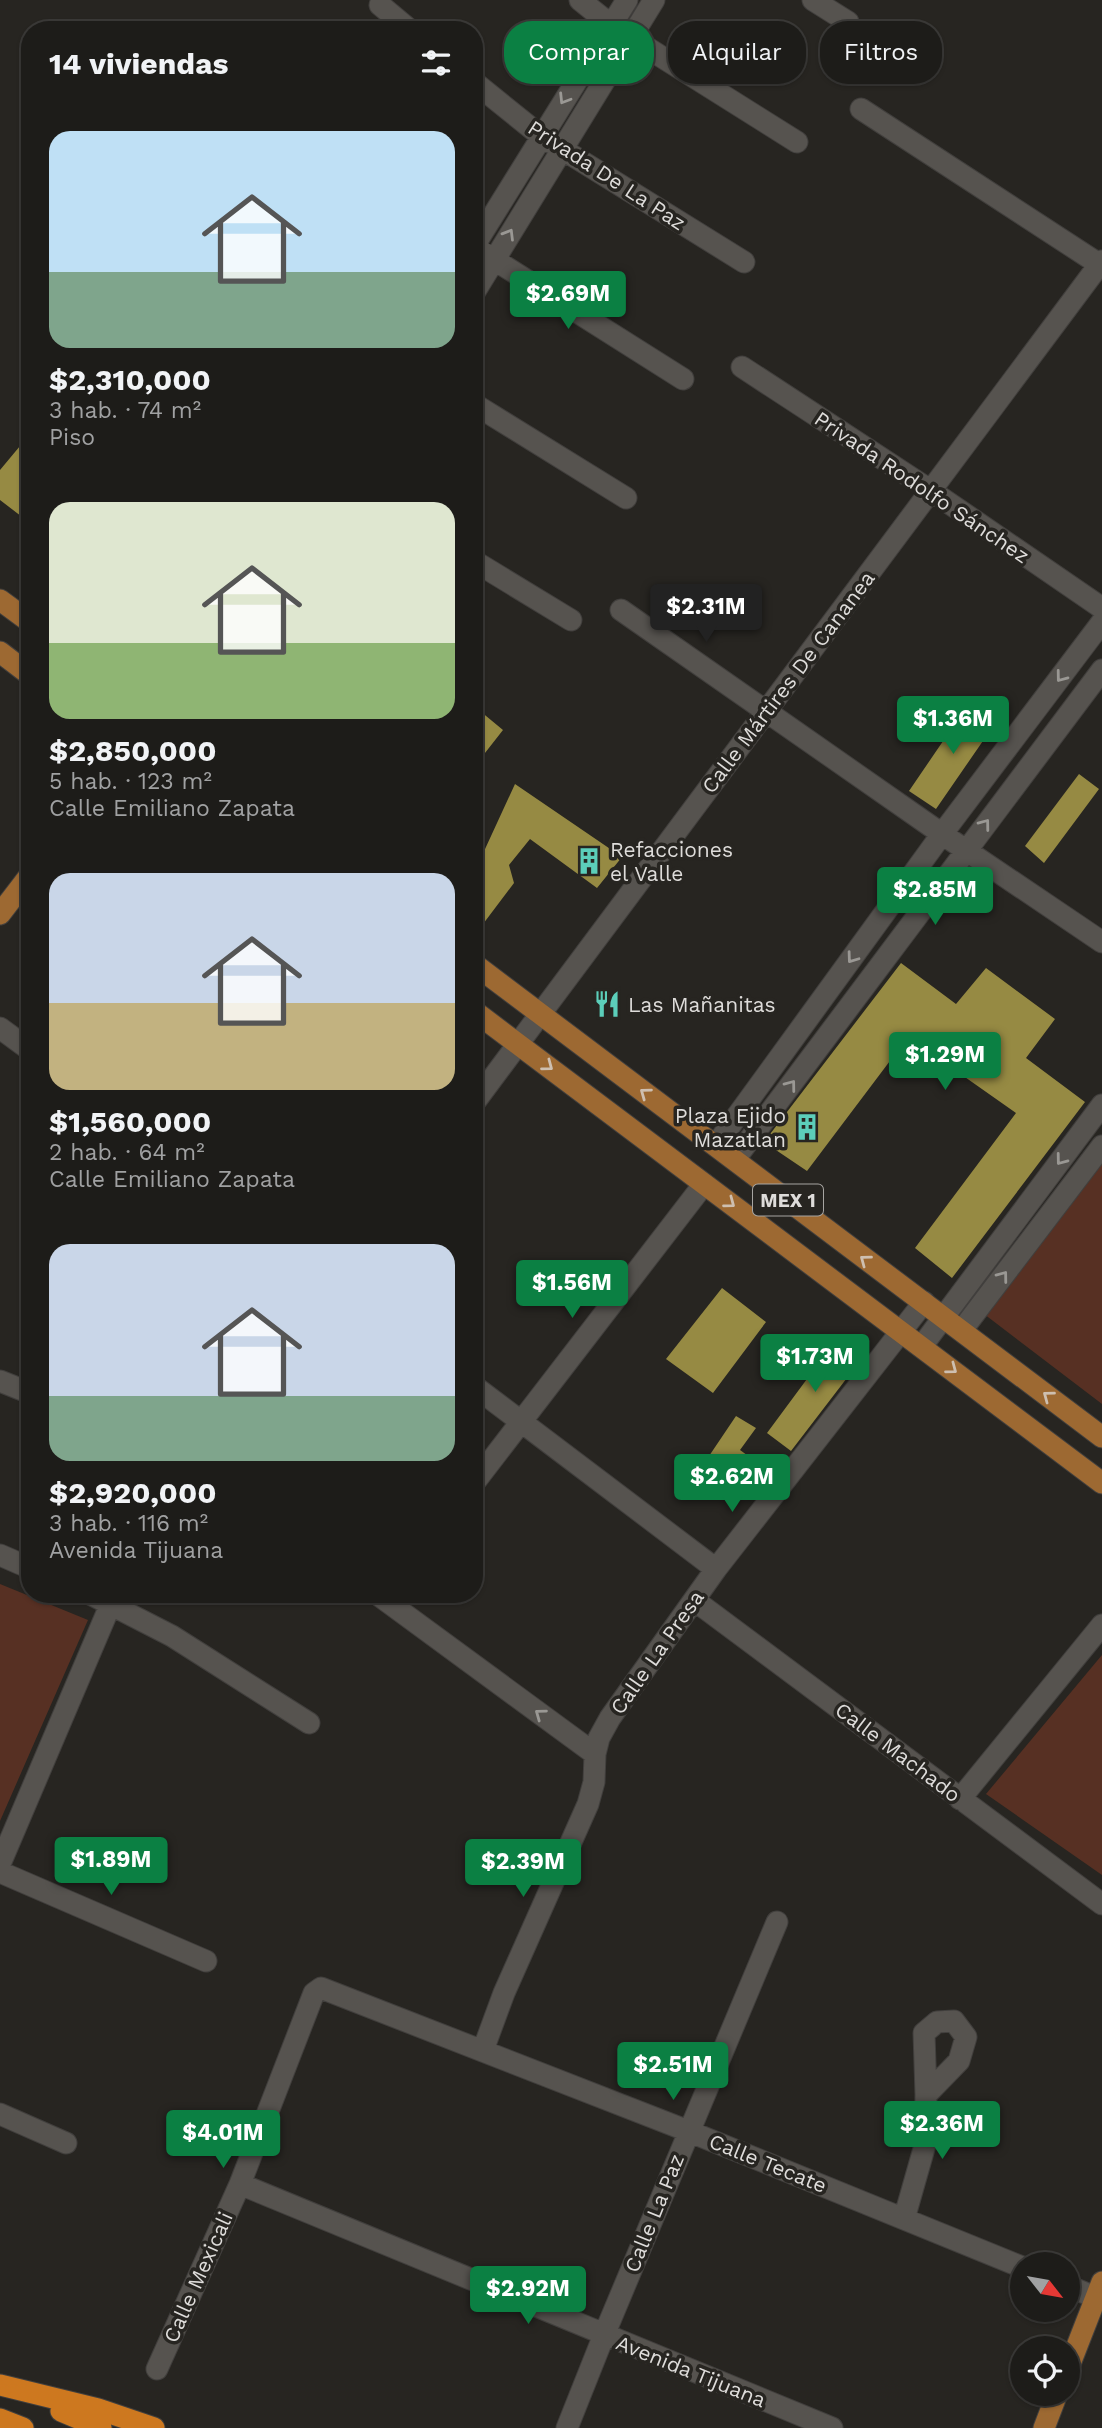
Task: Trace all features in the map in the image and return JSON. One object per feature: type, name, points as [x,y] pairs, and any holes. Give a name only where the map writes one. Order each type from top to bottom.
[{"type":"highway","points":[[0,2386],[101,2428]]},
{"type":"highway","points":[[0,2386],[98,2409],[154,2428]]},
{"type":"highway","points":[[0,2418],[23,2428]]},
{"type":"main road","points":[[0,600],[21,615]]},
{"type":"main road","points":[[0,652],[21,667]]},
{"type":"main road","points":[[0,914],[21,887]]},
{"type":"main road","name":"MEX 1","points":[[483,971],[1102,1437]]},
{"type":"main road","name":"MEX 1","points":[[483,1018],[1102,1483]]},
{"type":"main road","points":[[1080,2340],[1100,2293]]},
{"type":"main road","points":[[1044,2428],[1052,2406]]},
{"type":"street","points":[[580,0],[606,21]]},
{"type":"street","points":[[614,21],[627,0]]},
{"type":"street","points":[[640,21],[654,0]]},
{"type":"street","points":[[813,0],[845,21]]},
{"type":"street","points":[[380,5],[399,21]]},
{"type":"street","points":[[654,52],[797,142]]},
{"type":"street","points":[[483,232],[574,84]]},
{"type":"street","points":[[483,278],[601,84]]},
{"type":"street","name":"Privada De La Paz","points":[[483,89],[541,136],[744,262]]},
{"type":"street","points":[[861,109],[1101,264]]},
{"type":"street","points":[[483,252],[683,379]]},
{"type":"street","name":"Calle Mártires De Cananea","points":[[483,1091],[1101,264]]},
{"type":"street","name":"Privada Rodolfo Sánchez","points":[[742,367],[930,490],[1102,608]]},
{"type":"street","points":[[483,410],[626,498]]},
{"type":"street","points":[[483,567],[570,620]]},
{"type":"street","points":[[621,610],[766,713],[1102,942]]},
{"type":"street","points":[[716,1145],[942,834],[1102,622]]},
{"type":"street","points":[[735,1159],[1102,670]]},
{"type":"street","points":[[0,1028],[21,1044]]},
{"type":"street","points":[[922,1346],[1102,1105]]},
{"type":"street","points":[[962,1331],[1102,1146]]},
{"type":"street","points":[[483,1471],[704,1184]]},
{"type":"street","name":"Calle La Presa","points":[[483,2050],[503,1993],[588,1804],[594,1782],[595,1754],[599,1738],[610,1718],[716,1569],[924,1302]]},
{"type":"street","points":[[0,1381],[21,1390]]},
{"type":"street","points":[[483,1393],[716,1569]]},
{"type":"street","points":[[0,1555],[21,1564]]},
{"type":"street","name":"Calle Machado","points":[[694,1600],[1102,1904]]},
{"type":"street","points":[[0,1864],[111,1603]]},
{"type":"street","points":[[119,1603],[309,1723]]},
{"type":"street","points":[[393,1603],[595,1754]]},
{"type":"street","points":[[960,1798],[1102,1625]]},
{"type":"street","points":[[0,1872],[206,1961]]},
{"type":"street","name":"Calle La Paz","points":[[567,2428],[777,1922]]},
{"type":"street","name":"Calle Tecate","points":[[317,1989],[321,1988],[483,2050],[1010,2262]]},
{"type":"street","name":"Calle Mexicali","points":[[157,2369],[240,2183],[317,1989]]},
{"type":"street","points":[[904,2219],[925,2145],[926,2095]]},
{"type":"street","points":[[0,2114],[66,2143]]},
{"type":"street","name":"Avenida Tijuana","points":[[240,2183],[832,2428]]},
{"type":"street","points":[[1080,2289],[1100,2293]]},
{"type":"shaded area","points":[[1102,1155],[1102,1404],[984,1314]]},
{"type":"shaded area","points":[[0,1584],[21,1593],[21,1603],[46,1603],[88,1620],[0,1821]]},
{"type":"shaded area","points":[[1102,1655],[1102,1875],[986,1794]]},
{"type":"building","points":[[21,445],[21,516],[0,500],[0,470]]},
{"type":"building","points":[[969,703],[996,722],[936,809],[909,791]]},
{"type":"building","points":[[483,713],[503,730],[483,756]]},
{"type":"building","points":[[1079,774],[1099,789],[1044,863],[1025,846]]},
{"type":"building","name":"Refacciones el Valle","points":[[515,784],[622,857],[597,888],[530,839],[509,865],[514,883],[483,924],[483,853]]},
{"type":"building","name":"Plaza Ejido Mazatlan","points":[[901,963],[956,1004],[986,968],[1055,1019],[1026,1058],[1085,1102],[952,1278],[915,1248],[1016,1113],[908,1037],[807,1171],[764,1142]]},
{"type":"building","points":[[722,1288],[766,1322],[713,1393],[666,1359]]},
{"type":"building","points":[[838,1337],[863,1357],[791,1451],[767,1433]]},
{"type":"building","points":[[736,1416],[756,1428],[740,1450],[762,1466],[746,1489],[705,1462]]},
{"type":"place","name":"Refacciones el Valle","points":[[589,861]]},
{"type":"place","name":"Las Mañanitas","points":[[607,1004]]},
{"type":"place","name":"Plaza Ejido Mazatlan","points":[[807,1127]]}]
